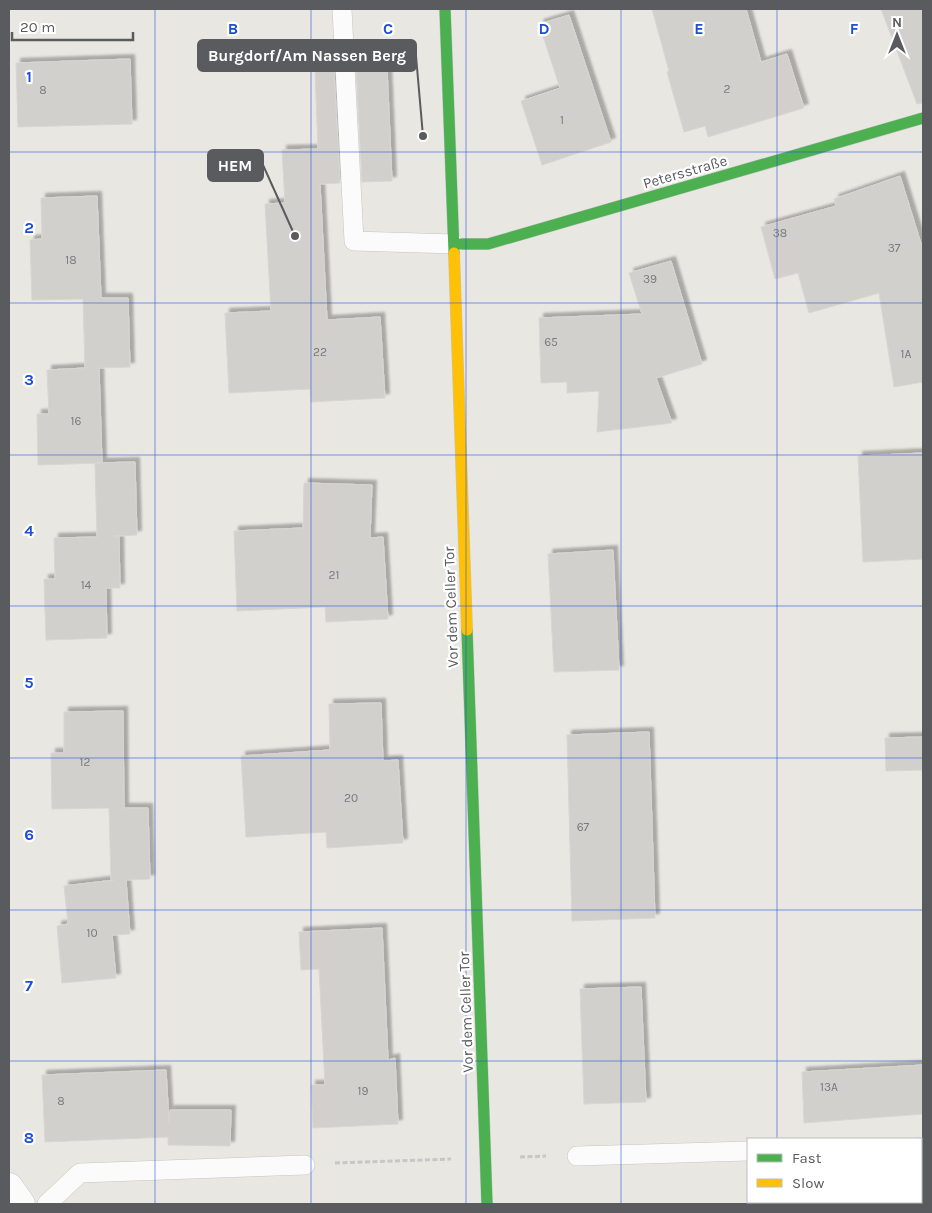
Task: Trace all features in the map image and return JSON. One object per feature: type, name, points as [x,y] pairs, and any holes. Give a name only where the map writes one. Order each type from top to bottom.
[{"type":"street","name":"Vor dem Celler Tor","points":[[445,9],[487,1204]]},
{"type":"street","name":"Petersstraße","points":[[454,244],[488,244],[923,118]]},
{"type":"street","points":[[9,1187],[21,1204]]},
{"type":"lane","points":[[342,9],[354,241],[454,244]]},
{"type":"lane","points":[[577,1156],[747,1151]]},
{"type":"lane","points":[[47,1204],[80,1173],[305,1164]]},
{"type":"path","points":[[305,1164],[486,1158]]},
{"type":"building","points":[[652,9],[746,9],[761,62],[787,54],[804,108],[708,137],[705,126],[684,132]]},
{"type":"building","points":[[881,9],[923,9],[923,103],[917,104]]},
{"type":"building","points":[[569,15],[611,142],[542,165],[521,101],[560,88],[539,24]]},
{"type":"building","points":[[130,59],[132,124],[18,127],[16,63]]},
{"type":"building","points":[[387,68],[392,181],[362,182],[356,69]]},
{"type":"building","points":[[315,70],[334,70],[340,183],[320,184],[327,320],[380,317],[385,398],[311,402],[310,389],[229,393],[225,313],[271,311],[265,204],[285,203],[282,150],[318,149]]},
{"type":"building","points":[[900,176],[923,250],[923,382],[894,387],[879,293],[809,313],[798,273],[775,279],[761,227],[836,206],[834,199]]},
{"type":"building","points":[[97,196],[101,298],[128,298],[130,367],[99,368],[102,463],[38,465],[37,414],[49,414],[47,370],[85,368],[83,299],[32,300],[30,240],[42,239],[41,198]]},
{"type":"building","points":[[671,261],[702,364],[656,378],[672,423],[597,432],[599,391],[567,393],[567,382],[541,383],[539,318],[642,314],[629,273]]},
{"type":"building","points":[[923,453],[923,559],[863,562],[858,456]]},
{"type":"building","points":[[135,462],[137,535],[114,536],[119,536],[120,588],[106,588],[107,638],[46,640],[44,579],[55,579],[54,538],[97,537],[95,463]]},
{"type":"building","points":[[304,483],[372,485],[370,538],[383,537],[388,619],[326,622],[325,607],[237,611],[234,531],[303,528]]},
{"type":"building","points":[[613,550],[619,670],[554,672],[548,554]]},
{"type":"building","points":[[381,703],[383,761],[398,760],[403,843],[327,848],[326,832],[246,837],[241,756],[330,750],[329,704]]},
{"type":"building","points":[[123,711],[124,808],[148,808],[150,879],[126,880],[130,934],[112,935],[116,978],[62,983],[57,926],[68,924],[64,886],[111,880],[109,808],[52,809],[51,753],[64,753],[64,712]]},
{"type":"building","points":[[649,732],[655,918],[572,921],[567,735]]},
{"type":"building","points":[[923,737],[923,770],[886,771],[885,738]]},
{"type":"building","points":[[382,928],[388,1060],[395,1058],[398,1124],[313,1128],[311,1085],[325,1085],[319,969],[301,970],[299,932]]},
{"type":"building","points":[[641,987],[646,1102],[584,1104],[580,989]]},
{"type":"building","points":[[923,1065],[923,1114],[804,1123],[802,1072]]},
{"type":"building","points":[[166,1070],[169,1123],[170,1110],[231,1110],[230,1146],[168,1145],[168,1137],[45,1142],[42,1075]]},
{"type":"traffic: fast","points":[[445,9],[454,253]]},
{"type":"traffic: fast","points":[[454,244],[488,244],[923,118]]},
{"type":"traffic: fast","points":[[467,630],[487,1204]]},
{"type":"traffic: slow","points":[[454,253],[467,630]]},
{"type":"place","name":"Burgdorf/Am Nassen Berg","points":[[423,136]]},
{"type":"place","name":"HEM","points":[[295,236]]}]
